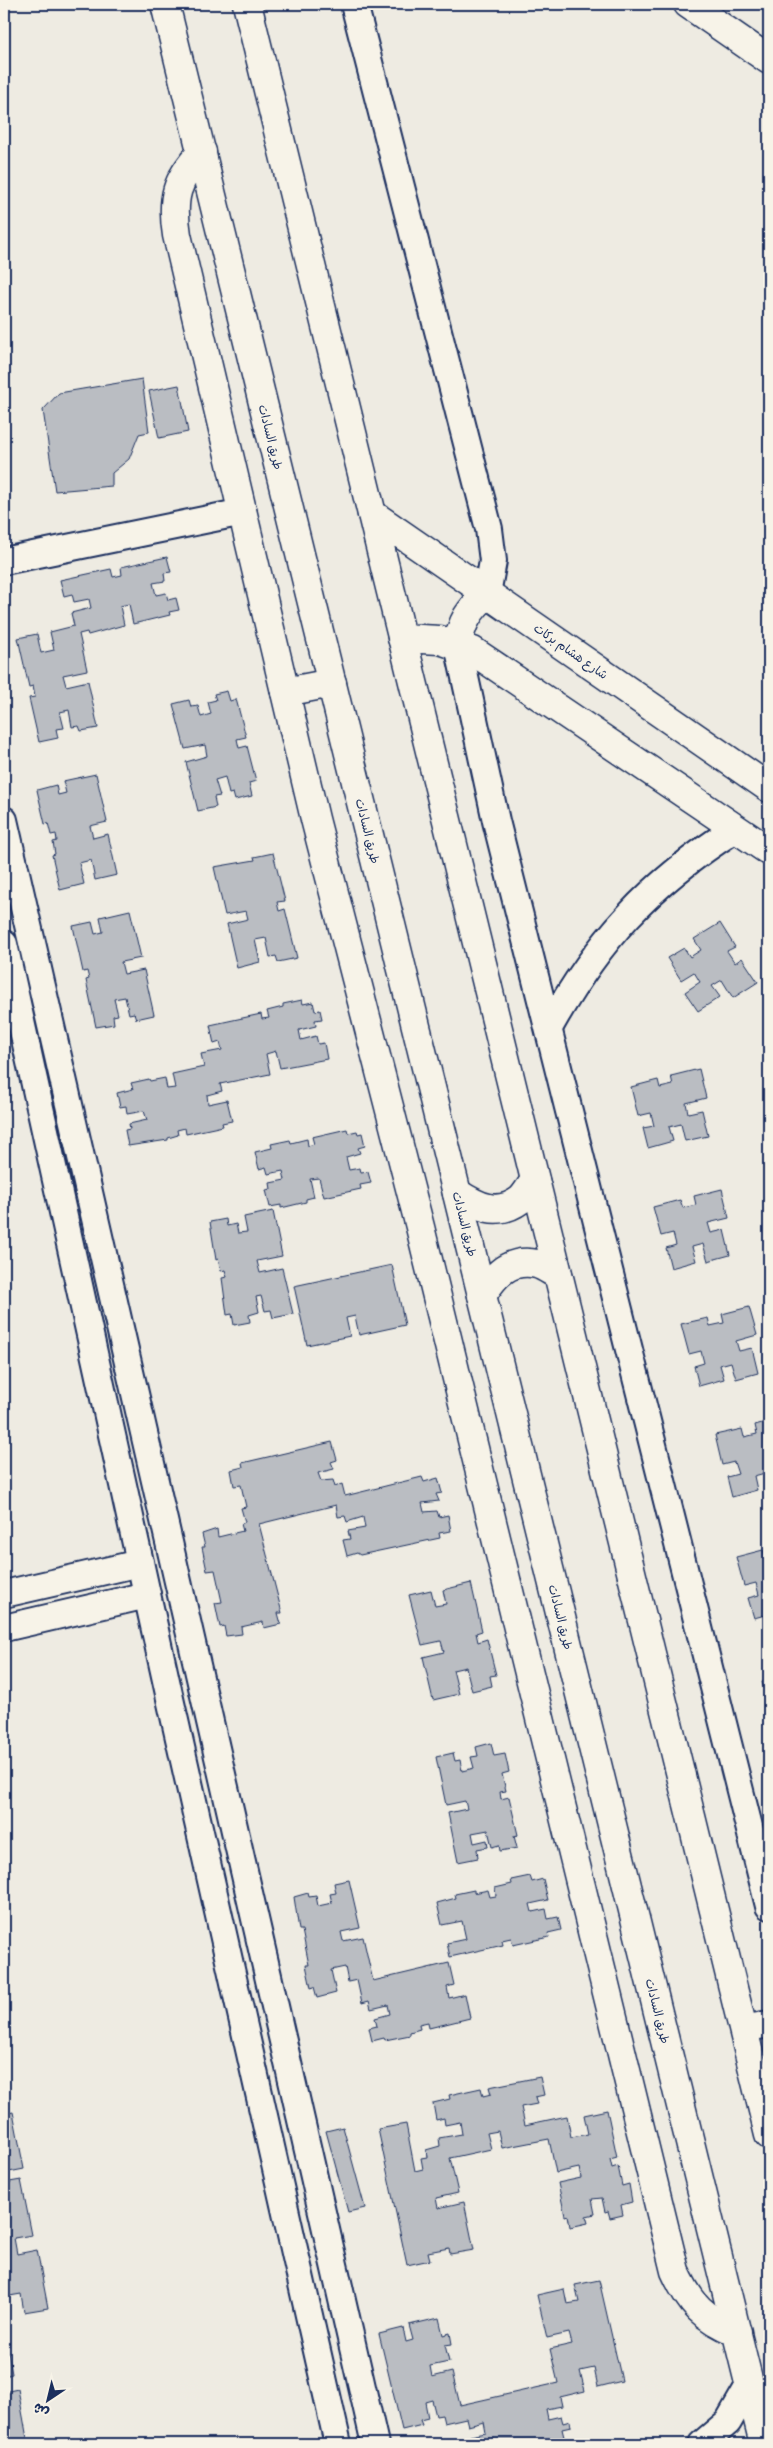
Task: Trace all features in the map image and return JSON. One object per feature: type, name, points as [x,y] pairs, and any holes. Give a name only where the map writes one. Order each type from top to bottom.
[{"type":"main road","name":"طريق السادات","points":[[165,4],[764,2444]]},
{"type":"main road","points":[[247,4],[558,1275],[756,2027],[769,2135]]},
{"type":"main road","points":[[688,4],[769,60]]},
{"type":"main road","points":[[202,152],[186,169],[176,190],[173,213],[315,819],[422,1237],[673,2263],[686,2294],[697,2310],[720,2325],[736,2332]]},
{"type":"main road","name":"شارع هشام بركات","points":[[372,514],[769,788]]},
{"type":"main road","points":[[458,645],[460,631],[466,616],[487,594]]},
{"type":"main road","points":[[402,638],[421,637],[458,645],[487,660],[769,851]]},
{"type":"main road","points":[[285,692],[332,684]]},
{"type":"main road","points":[[457,1193],[477,1206],[499,1209],[520,1200],[535,1181]]},
{"type":"main road","points":[[482,1295],[494,1276],[514,1264],[537,1264],[558,1275]]},
{"type":"street","points":[[354,4],[489,529],[493,561],[487,594]]},
{"type":"street","points":[[4,561],[243,512]]},
{"type":"street","points":[[458,645],[496,821],[769,1906]]},
{"type":"street","points":[[4,820],[204,1688],[375,2444]]},
{"type":"street","points":[[549,1028],[574,984],[594,956],[638,904],[676,869],[735,829]]},
{"type":"street","points":[[34,950],[5,949],[169,1694],[338,2444]]},
{"type":"street","points":[[118,1464],[151,1458]]},
{"type":"street","points":[[4,1594],[140,1563]]},
{"type":"street","points":[[4,1628],[147,1595]]},
{"type":"street","points":[[169,1694],[204,1688]]},
{"type":"street","points":[[702,2444],[728,2422],[750,2384]]},
{"type":"building","points":[[142,379],[149,432],[139,434],[129,459],[112,473],[112,486],[55,491],[43,410],[59,393]]},
{"type":"building","points":[[179,385],[188,432],[159,438],[149,391]]},
{"type":"building","points":[[167,557],[171,572],[164,573],[165,581],[153,583],[156,595],[166,593],[168,600],[176,598],[179,610],[169,612],[170,615],[133,624],[129,604],[120,606],[124,625],[88,635],[87,632],[79,634],[87,670],[63,675],[66,686],[88,681],[98,728],[81,731],[79,726],[72,727],[69,710],[60,712],[64,728],[56,729],[58,738],[39,742],[29,698],[35,697],[33,686],[29,687],[18,638],[37,634],[41,653],[54,650],[50,632],[74,626],[71,613],[91,608],[89,599],[74,602],[72,594],[64,596],[60,580],[111,569],[113,577],[122,575],[121,567]]},
{"type":"building","points":[[227,691],[230,701],[236,699],[246,737],[237,739],[239,748],[247,746],[256,781],[249,783],[252,796],[235,800],[233,793],[229,794],[225,777],[215,780],[220,796],[214,797],[216,807],[198,811],[186,762],[207,756],[205,745],[185,749],[173,704],[189,700],[191,707],[198,706],[201,717],[211,714],[208,702],[216,700],[214,694]]},
{"type":"building","points":[[96,774],[107,822],[90,826],[93,838],[108,834],[117,875],[95,880],[91,860],[79,863],[84,884],[60,890],[52,855],[55,854],[53,842],[57,841],[56,834],[51,835],[48,823],[45,824],[37,790],[56,785],[58,795],[66,793],[63,781]]},
{"type":"building","points":[[273,853],[285,901],[277,902],[279,911],[285,909],[297,958],[278,962],[276,956],[270,957],[266,938],[255,940],[260,962],[237,968],[227,924],[248,919],[246,911],[225,915],[214,867],[255,860],[254,857]]},
{"type":"building","points":[[130,910],[141,958],[121,962],[124,974],[144,970],[154,1015],[136,1019],[134,1013],[129,1014],[125,997],[114,999],[118,1015],[113,1016],[114,1024],[96,1027],[86,980],[89,979],[87,971],[83,972],[73,926],[92,922],[95,934],[103,932],[100,917]]},
{"type":"building","points":[[720,923],[735,947],[727,951],[735,963],[742,958],[758,982],[733,998],[722,980],[712,986],[720,997],[698,1011],[685,992],[700,982],[694,972],[681,980],[667,958],[684,948],[690,957],[701,950],[694,939]]},
{"type":"building","points":[[302,1000],[303,1004],[313,1002],[315,1011],[320,1010],[322,1019],[315,1020],[316,1026],[299,1030],[301,1040],[316,1036],[318,1044],[324,1043],[327,1059],[280,1068],[276,1051],[266,1054],[270,1074],[220,1084],[222,1091],[207,1095],[208,1104],[227,1100],[232,1121],[222,1123],[223,1126],[186,1134],[185,1128],[177,1130],[178,1135],[168,1138],[168,1140],[128,1146],[125,1130],[130,1129],[129,1124],[147,1120],[144,1111],[127,1114],[126,1106],[120,1107],[117,1093],[133,1089],[131,1083],[149,1079],[150,1081],[165,1078],[167,1089],[175,1088],[172,1074],[204,1067],[201,1054],[222,1050],[220,1042],[214,1044],[210,1025],[261,1014],[262,1019],[269,1018],[267,1011],[283,1007],[283,1004]]},
{"type":"building","points":[[699,1069],[706,1098],[686,1103],[688,1113],[702,1110],[708,1136],[685,1141],[681,1124],[669,1127],[673,1141],[648,1148],[643,1128],[654,1126],[651,1113],[638,1116],[631,1087],[658,1080],[660,1088],[673,1085],[671,1076]]},
{"type":"building","points":[[347,1129],[348,1133],[357,1131],[358,1134],[362,1133],[365,1146],[358,1148],[360,1153],[346,1157],[349,1170],[360,1168],[361,1173],[368,1172],[371,1183],[360,1185],[361,1189],[324,1197],[319,1178],[310,1179],[314,1197],[306,1199],[306,1202],[281,1208],[281,1205],[270,1207],[266,1190],[271,1189],[270,1183],[285,1180],[283,1171],[268,1174],[266,1167],[259,1169],[255,1152],[272,1148],[271,1144],[290,1140],[291,1143],[307,1139],[308,1146],[314,1144],[312,1137]]},
{"type":"building","points":[[722,1189],[729,1218],[708,1223],[711,1233],[724,1230],[730,1255],[708,1261],[703,1244],[692,1247],[696,1261],[671,1268],[666,1248],[676,1245],[673,1233],[661,1236],[653,1207],[680,1200],[683,1208],[696,1205],[694,1196]]},
{"type":"building","points":[[273,1211],[282,1256],[257,1261],[260,1273],[282,1268],[293,1314],[273,1318],[271,1310],[265,1311],[261,1296],[256,1297],[259,1312],[249,1315],[250,1322],[234,1325],[232,1314],[227,1315],[222,1278],[227,1277],[225,1270],[221,1271],[218,1259],[216,1260],[210,1222],[226,1219],[227,1226],[236,1224],[238,1233],[247,1232],[244,1217]]},
{"type":"building","points":[[392,1265],[405,1325],[359,1335],[355,1316],[346,1318],[350,1336],[307,1345],[294,1286]]},
{"type":"building","points":[[749,1307],[757,1335],[736,1341],[739,1351],[752,1348],[758,1373],[736,1379],[731,1362],[720,1365],[724,1379],[699,1386],[694,1366],[704,1363],[701,1351],[689,1354],[681,1324],[708,1318],[710,1326],[724,1323],[722,1314]]},
{"type":"building","points":[[769,1421],[769,1490],[765,1473],[754,1476],[757,1490],[732,1497],[727,1477],[738,1474],[734,1462],[722,1465],[715,1435],[742,1429],[744,1437],[757,1434],[755,1425]]},
{"type":"building","points":[[332,1442],[337,1460],[331,1462],[334,1469],[318,1473],[321,1481],[333,1480],[335,1487],[342,1484],[345,1496],[422,1477],[424,1482],[438,1478],[442,1493],[436,1494],[439,1501],[422,1503],[424,1512],[437,1511],[439,1517],[448,1515],[451,1531],[439,1533],[440,1538],[347,1556],[343,1540],[350,1539],[348,1531],[365,1528],[363,1517],[347,1522],[345,1516],[338,1517],[336,1505],[259,1524],[282,1613],[278,1613],[281,1624],[264,1628],[263,1622],[241,1627],[242,1634],[226,1636],[224,1626],[220,1627],[215,1603],[222,1602],[215,1570],[207,1571],[202,1547],[205,1547],[202,1534],[217,1529],[218,1537],[243,1531],[241,1524],[245,1522],[241,1508],[246,1507],[241,1485],[234,1486],[231,1470],[243,1467],[242,1463]]},
{"type":"building","points":[[763,1550],[765,1559],[769,1557],[769,1614],[754,1618],[748,1598],[759,1595],[756,1583],[744,1586],[736,1557]]},
{"type":"building","points":[[471,1583],[482,1631],[476,1633],[478,1642],[487,1639],[496,1675],[490,1676],[492,1686],[472,1691],[466,1667],[453,1670],[459,1694],[433,1700],[423,1657],[444,1652],[441,1641],[422,1645],[409,1595],[431,1590],[435,1606],[446,1604],[443,1590]]},
{"type":"building","points":[[769,1680],[769,1709],[762,1682]]},
{"type":"building","points":[[491,1743],[494,1756],[505,1754],[509,1772],[502,1774],[506,1791],[500,1792],[501,1799],[509,1797],[518,1835],[514,1836],[517,1848],[500,1851],[499,1845],[492,1847],[488,1830],[472,1833],[474,1843],[487,1840],[488,1847],[477,1849],[478,1858],[458,1862],[448,1813],[467,1809],[465,1801],[446,1805],[436,1757],[453,1753],[455,1761],[460,1760],[462,1771],[474,1768],[471,1757],[478,1756],[476,1747]]},
{"type":"building","points":[[530,1876],[532,1882],[543,1879],[548,1900],[530,1904],[532,1912],[546,1909],[548,1919],[558,1917],[561,1930],[548,1933],[549,1937],[513,1945],[511,1938],[502,1940],[503,1945],[450,1957],[447,1943],[466,1939],[462,1921],[442,1925],[437,1903],[456,1898],[455,1894],[474,1890],[474,1893],[488,1890],[490,1897],[496,1896],[495,1888],[512,1884],[511,1880]]},
{"type":"building","points":[[349,1880],[360,1928],[341,1932],[343,1941],[363,1937],[373,1981],[449,1963],[454,1985],[447,1987],[449,1998],[465,1994],[470,2018],[429,2028],[428,2022],[419,2024],[420,2029],[410,2032],[410,2035],[372,2041],[369,2028],[377,2026],[375,2018],[390,2014],[388,2005],[371,2009],[369,2001],[362,2003],[357,1980],[348,1982],[345,1967],[331,1970],[336,1993],[317,1998],[314,1987],[311,1988],[306,1965],[309,1965],[302,1930],[299,1930],[294,1897],[308,1893],[309,1897],[316,1896],[318,1906],[332,1903],[330,1894],[336,1893],[334,1883]]},
{"type":"building","points":[[540,2077],[544,2095],[535,2097],[537,2104],[521,2107],[525,2125],[567,2116],[571,2137],[588,2134],[584,2115],[607,2110],[617,2157],[610,2159],[612,2168],[618,2166],[622,2186],[629,2184],[632,2202],[621,2205],[623,2215],[610,2218],[608,2211],[605,2212],[602,2198],[592,2199],[595,2214],[586,2216],[588,2223],[570,2227],[568,2215],[565,2216],[558,2183],[581,2178],[579,2168],[556,2173],[549,2139],[502,2148],[498,2131],[487,2133],[491,2149],[450,2158],[458,2193],[436,2198],[438,2208],[464,2202],[474,2250],[450,2254],[449,2248],[428,2252],[430,2260],[407,2265],[378,2129],[406,2124],[415,2171],[423,2169],[421,2158],[427,2157],[426,2150],[440,2146],[439,2138],[462,2134],[460,2122],[445,2125],[444,2118],[436,2120],[433,2103],[450,2099],[449,2095],[481,2088],[483,2096],[491,2094],[489,2087]]},
{"type":"building","points":[[4,2080],[7,2096],[4,2097]]},
{"type":"building","points":[[13,2112],[24,2169],[4,2173],[4,2114]]},
{"type":"building","points":[[343,2127],[365,2208],[348,2212],[326,2131]]},
{"type":"building","points":[[21,2180],[32,2235],[14,2238],[17,2254],[37,2250],[48,2308],[24,2312],[21,2294],[4,2297],[4,2183]]},
{"type":"building","points":[[599,2280],[622,2381],[598,2387],[594,2368],[580,2371],[585,2391],[560,2397],[562,2406],[546,2409],[548,2419],[561,2416],[563,2423],[570,2421],[571,2427],[562,2429],[565,2441],[549,2444],[524,2444],[524,2442],[516,2444],[468,2444],[472,2443],[470,2436],[486,2433],[484,2422],[468,2426],[466,2418],[444,2423],[442,2415],[436,2416],[432,2400],[425,2402],[428,2418],[420,2420],[422,2425],[402,2430],[379,2334],[403,2328],[406,2342],[413,2340],[409,2325],[439,2318],[443,2335],[450,2333],[452,2344],[445,2345],[449,2362],[430,2366],[432,2377],[452,2372],[460,2405],[558,2383],[550,2349],[572,2344],[569,2333],[547,2338],[537,2295],[564,2289],[567,2304],[579,2302],[575,2285]]},
{"type":"building","points":[[4,2329],[12,2374],[4,2376]]},
{"type":"building","points":[[18,2389],[28,2444],[4,2444],[4,2392]]}]
